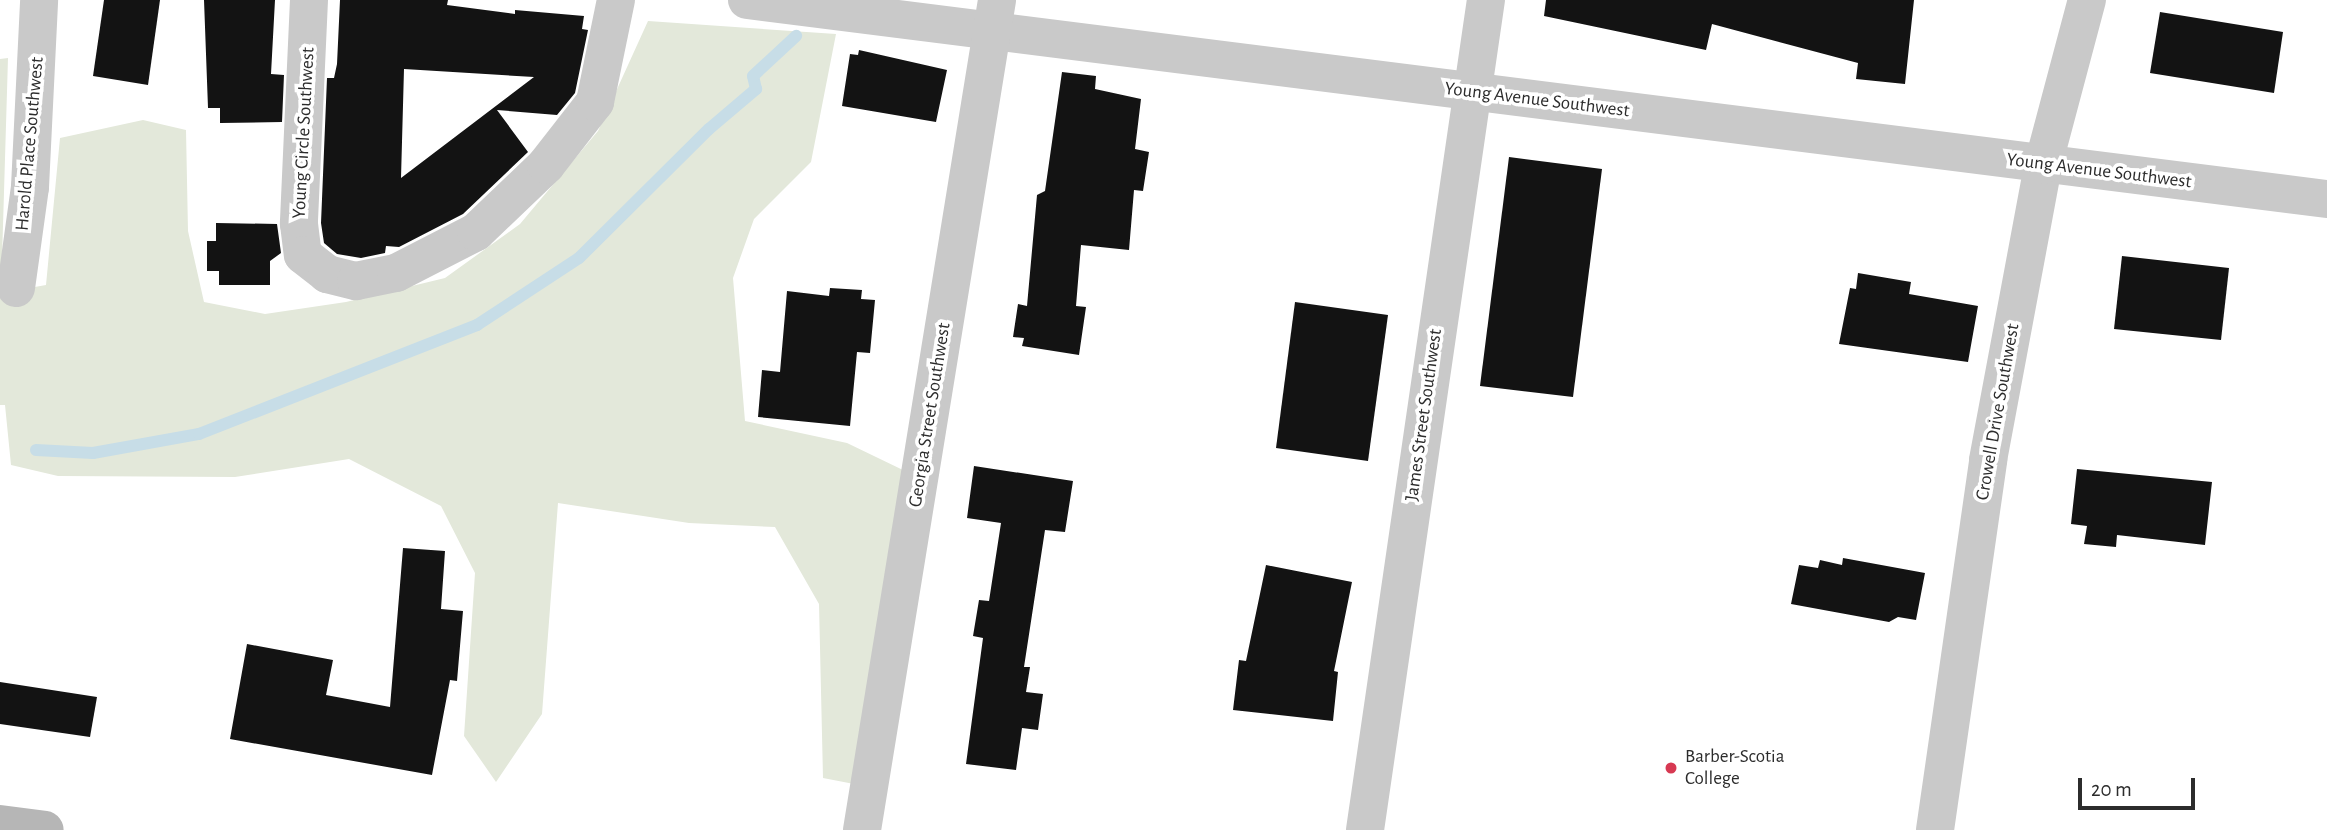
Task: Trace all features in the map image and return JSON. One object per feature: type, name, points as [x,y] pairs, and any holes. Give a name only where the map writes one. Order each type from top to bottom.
[{"type":"street","name":"Harold Place Southwest","points":[[16,288],[31,174],[39,0]]},
{"type":"street","name":"Young Circle Southwest","points":[[309,0],[299,223],[303,255],[327,275],[356,281],[396,273],[476,232],[546,165],[595,102],[616,0]]},
{"type":"street","name":"Young Avenue Southwest","points":[[747,0],[995,15],[1471,92],[2327,199]]},
{"type":"street","name":"James Street Southwest","points":[[1365,830],[1486,0]]},
{"type":"street","name":"Crowell Drive Southwest","points":[[1935,830],[1987,460],[2043,165],[2087,0]]},
{"type":"street","name":"Georgia Street Southwest","points":[[862,830],[995,15]]},
{"type":"street","points":[[0,824],[45,830]]},
{"type":"shaded area","points":[[648,21],[836,34],[811,162],[754,219],[733,278],[745,421],[847,443],[905,471],[854,784],[823,778],[819,604],[775,527],[689,523],[558,503],[542,714],[496,782],[464,736],[475,573],[441,506],[349,459],[235,477],[58,476],[11,465],[5,405],[0,405],[0,59],[8,58],[1,293],[46,285],[60,138],[143,120],[186,130],[188,231],[204,302],[265,314],[346,302],[445,278],[520,224],[598,131]]},
{"type":"building","points":[[104,0],[160,0],[148,85],[93,76]]},
{"type":"building","points":[[204,0],[275,0],[271,74],[284,75],[282,122],[220,123],[220,108],[208,108]]},
{"type":"building","points":[[340,0],[448,0],[447,5],[515,14],[515,10],[584,16],[582,29],[588,30],[575,93],[557,115],[497,110],[528,152],[463,214],[399,247],[386,246],[385,253],[361,258],[337,254],[324,243],[321,223],[327,78],[334,78]],"holes":[[[404,69],[534,77],[401,178]]]},
{"type":"building","points":[[1546,0],[1914,0],[1905,84],[1856,79],[1858,63],[1712,24],[1706,50],[1544,16]]},
{"type":"building","points":[[2160,12],[2283,32],[2274,93],[2150,73]]},
{"type":"building","points":[[859,50],[947,70],[936,122],[842,106],[850,54],[858,55]]},
{"type":"building","points":[[1062,72],[1096,76],[1095,89],[1141,99],[1135,149],[1149,152],[1143,191],[1134,190],[1129,250],[1081,245],[1076,306],[1086,307],[1079,355],[1022,346],[1024,338],[1013,337],[1018,304],[1027,306],[1037,195],[1045,191]]},
{"type":"building","points":[[1509,157],[1602,169],[1573,397],[1480,386]]},
{"type":"building","points":[[216,223],[277,224],[281,253],[270,261],[270,285],[219,285],[219,271],[207,271],[207,241],[216,241]]},
{"type":"building","points":[[2122,256],[2229,268],[2221,340],[2114,329]]},
{"type":"building","points":[[1858,273],[1911,282],[1909,294],[1978,306],[1968,362],[1839,344],[1850,288],[1856,289]]},
{"type":"building","points":[[830,288],[862,290],[861,299],[875,300],[870,353],[857,352],[850,426],[758,417],[762,370],[780,372],[787,291],[829,296]]},
{"type":"building","points":[[1295,302],[1388,315],[1368,461],[1276,448]]},
{"type":"building","points":[[974,466],[1073,481],[1065,532],[1045,530],[1024,667],[1030,667],[1026,692],[1043,694],[1038,730],[1022,728],[1016,770],[966,764],[983,638],[973,636],[979,600],[989,601],[1001,523],[967,518]]},
{"type":"building","points":[[2077,469],[2212,482],[2205,545],[2117,535],[2116,547],[2084,544],[2087,526],[2071,524]]},
{"type":"building","points":[[403,548],[445,551],[441,609],[463,611],[457,681],[450,680],[432,775],[230,739],[247,644],[333,660],[326,695],[390,707]]},
{"type":"building","points":[[1843,558],[1925,573],[1916,620],[1898,617],[1889,622],[1791,604],[1799,565],[1818,568],[1820,560],[1842,565]]},
{"type":"building","points":[[1266,565],[1352,582],[1334,671],[1338,672],[1333,721],[1233,710],[1239,660],[1246,661]]},
{"type":"building","points":[[0,682],[97,697],[90,737],[0,724]]},
{"type":"waterway","points":[[36,450],[93,453],[199,434],[477,325],[579,258],[709,129],[756,89],[753,76],[796,36]]},
{"type":"place","name":"Barber-Scotia College","points":[[1671,768]]}]
